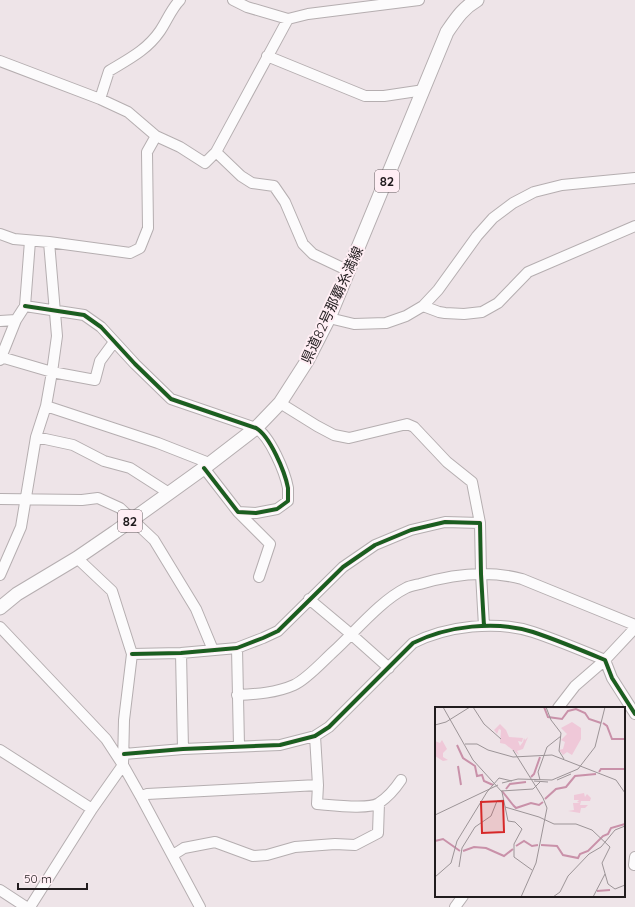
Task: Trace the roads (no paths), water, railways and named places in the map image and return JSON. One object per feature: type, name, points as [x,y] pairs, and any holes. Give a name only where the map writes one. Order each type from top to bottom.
[{"type":"main road","name":"県道82号那覇糸満線","points":[[0,608],[17,594],[77,558],[207,466],[256,428],[280,403],[307,361],[329,318],[447,32],[458,15],[470,1]]},
{"type":"street","points":[[100,99],[109,71],[142,51],[160,32],[174,6],[180,0]]},
{"type":"street","points":[[233,0],[247,7],[288,19],[308,14],[419,0]]},
{"type":"street","points":[[0,61],[100,99],[128,112],[156,136],[180,147],[204,163],[216,152],[288,19]]},
{"type":"street","points":[[267,56],[365,96],[384,96],[424,90]]},
{"type":"street","points":[[0,234],[14,239],[49,242],[130,253],[140,248],[148,228],[147,152],[156,136]]},
{"type":"street","points":[[216,152],[241,176],[252,183],[274,186],[285,202],[303,244],[313,254],[349,271]]},
{"type":"street","points":[[329,318],[354,324],[386,323],[406,316],[423,306],[438,290],[477,236],[493,218],[513,203],[534,192],[562,185],[635,178]]},
{"type":"street","points":[[423,306],[445,313],[464,314],[482,312],[498,303],[528,272],[635,226]]},
{"type":"street","points":[[30,241],[25,306],[16,320],[0,358],[52,372],[95,380],[100,361],[114,342]]},
{"type":"street","points":[[2,569],[21,527],[36,437],[46,406],[52,372],[57,336],[49,242]]},
{"type":"street","points":[[25,306],[84,315],[101,328],[171,399],[256,428],[262,432],[276,455],[288,488],[288,501],[277,509],[256,513],[238,512]]},
{"type":"street","points":[[0,321],[16,320]]},
{"type":"street","points":[[280,403],[316,426],[334,434],[349,438],[407,424],[414,426],[447,462],[472,482],[480,523],[484,626]]},
{"type":"street","points":[[46,406],[158,443],[207,466],[238,512],[270,544],[259,577]]},
{"type":"street","points":[[36,437],[73,445],[104,461],[130,468],[169,493]]},
{"type":"street","points":[[0,499],[82,500],[98,498],[120,508],[154,540],[196,608],[213,650]]},
{"type":"street","points":[[132,654],[181,653],[237,648],[278,631],[343,566],[375,545],[411,530],[445,522],[480,523]]},
{"type":"street","points":[[30,907],[92,809],[123,765],[124,720],[132,654],[112,591],[77,558]]},
{"type":"street","points":[[238,695],[262,694],[282,690],[296,684],[352,635],[381,605],[406,588],[433,580],[481,574],[508,575],[522,579],[635,627],[605,660],[591,670],[575,686],[559,707]]},
{"type":"street","points":[[309,600],[389,668]]},
{"type":"street","points":[[124,754],[183,749],[280,745],[315,736],[329,727],[413,643],[428,635],[448,630],[484,626],[505,626],[532,631],[605,660],[612,678],[635,714]]},
{"type":"street","points":[[0,627],[106,739],[141,796],[200,907]]},
{"type":"street","points":[[237,648],[239,746]]},
{"type":"street","points":[[181,653],[183,749]]},
{"type":"street","points":[[315,736],[318,785],[317,804],[369,806],[379,803],[394,790],[401,780]]},
{"type":"street","points":[[0,750],[92,809]]},
{"type":"street","points":[[141,796],[147,794],[318,785]]},
{"type":"street","points":[[173,855],[184,848],[216,842],[253,856],[266,855],[295,847],[335,844],[355,845],[378,834],[379,803]]},
{"type":"street","points":[[0,890],[26,907]]},
{"type":"street","points":[[456,907],[462,897]]}]
